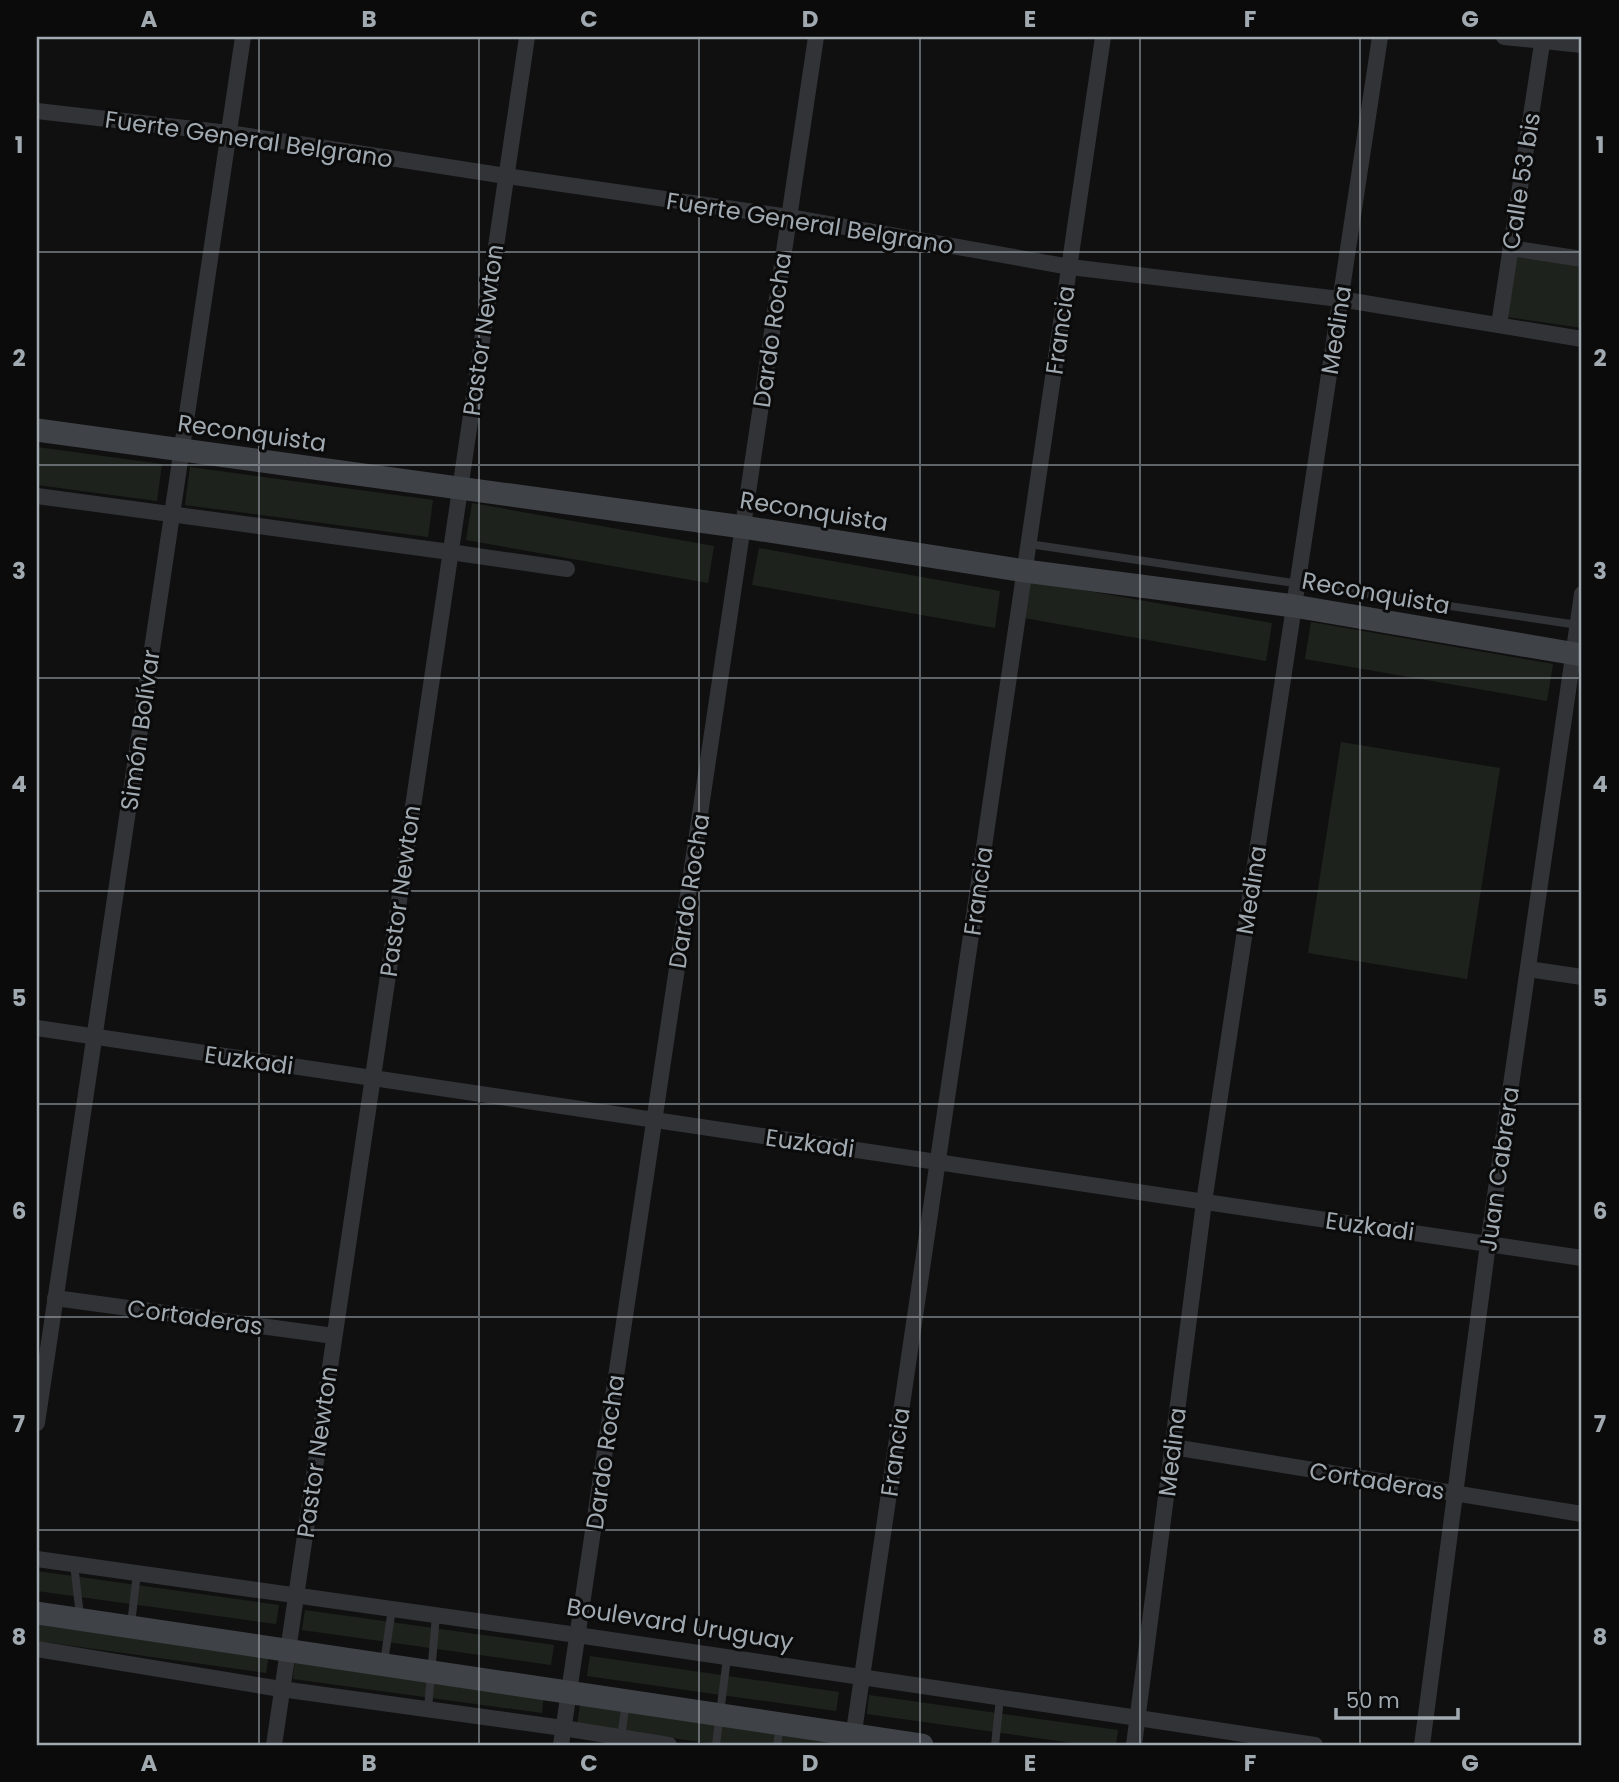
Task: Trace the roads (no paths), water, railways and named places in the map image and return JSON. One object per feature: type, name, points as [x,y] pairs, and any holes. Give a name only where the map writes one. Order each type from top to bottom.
[{"type":"street","name":"Simón Bolívar","points":[[37,1423],[243,37]]},
{"type":"street","name":"Pastor Newton","points":[[274,1745],[527,37]]},
{"type":"street","name":"Dardo Rocha","points":[[561,1745],[816,37]]},
{"type":"street","name":"Francia","points":[[853,1740],[1104,37]]},
{"type":"street","name":"Medina","points":[[1134,1745],[1204,1202],[1380,37]]},
{"type":"street","points":[[1504,37],[1543,38],[1582,46]]},
{"type":"street","name":"Calle 53 bis","points":[[1499,325],[1543,38]]},
{"type":"street","name":"Fuerte General Belgrano","points":[[37,111],[229,133],[789,217],[1070,267],[1340,299],[1582,339]]},
{"type":"street","points":[[1510,248],[1582,259]]},
{"type":"street","name":"Reconquista","points":[[37,430],[743,527],[1025,571],[1296,595],[1578,654]]},
{"type":"street","points":[[37,496],[567,569]]},
{"type":"street","name":"Juan Cabrera","points":[[1422,1745],[1488,1244],[1565,712],[1578,654],[1582,594]]},
{"type":"street","points":[[1565,712],[1582,714]]},
{"type":"street","points":[[1528,969],[1582,976]]},
{"type":"street","name":"Euzkadi","points":[[37,1028],[1582,1258]]},
{"type":"street","name":"Cortaderas","points":[[55,1298],[334,1336]]},
{"type":"street","name":"Cortaderas","points":[[1173,1447],[1582,1514]]},
{"type":"street","name":"Boulevard Uruguay","points":[[37,1559],[1138,1717],[1254,1740],[1315,1745]]},
{"type":"street","points":[[37,1613],[720,1715],[779,1735],[922,1745]]},
{"type":"street","points":[[37,1649],[282,1689],[669,1745]]},
{"type":"lane","points":[[1029,544],[1296,595],[1578,625]]},
{"type":"lane","points":[[74,1564],[80,1619]]},
{"type":"lane","points":[[131,1627],[137,1573]]},
{"type":"lane","points":[[384,1665],[391,1609]]},
{"type":"lane","points":[[428,1709],[436,1615]]},
{"type":"lane","points":[[716,1745],[727,1658]]},
{"type":"lane","points":[[995,1745],[1000,1698]]},
{"type":"lane","points":[[621,1738],[626,1701]]}]
